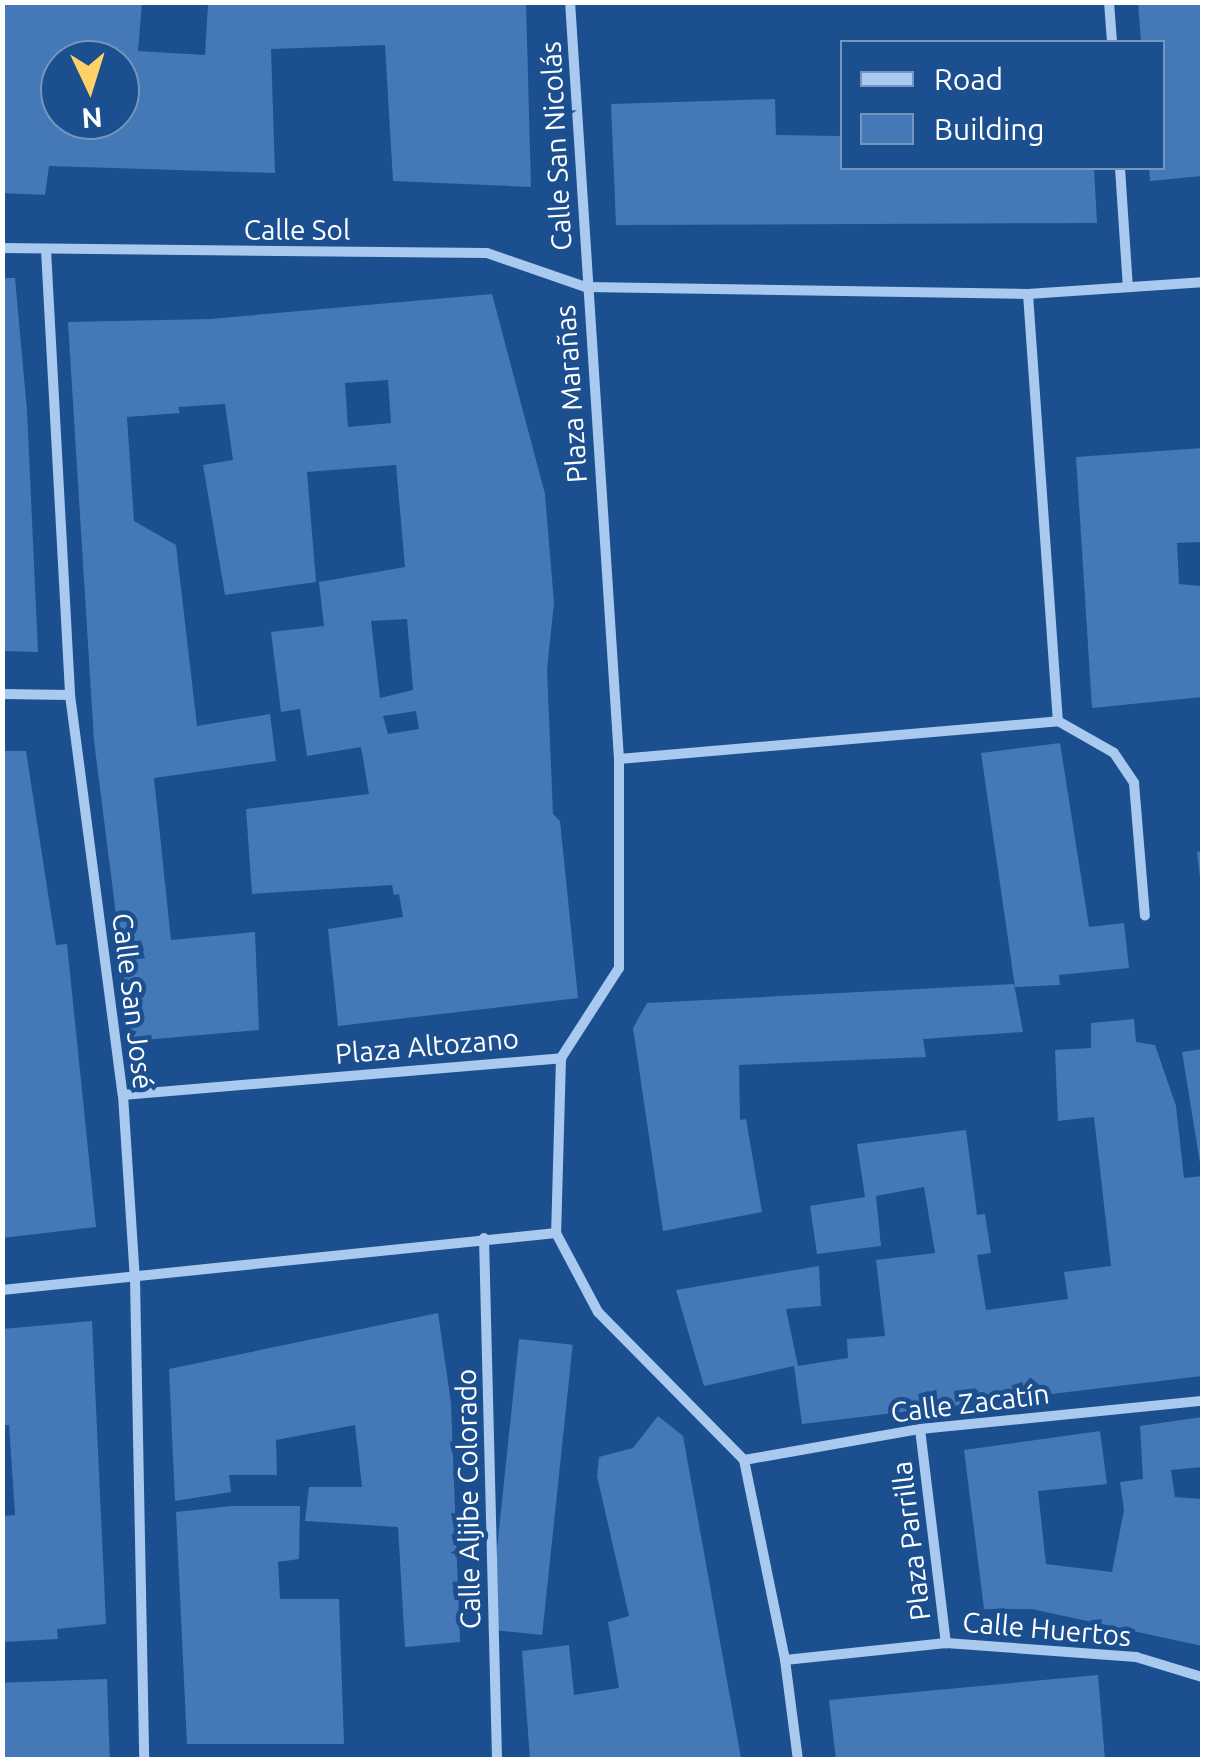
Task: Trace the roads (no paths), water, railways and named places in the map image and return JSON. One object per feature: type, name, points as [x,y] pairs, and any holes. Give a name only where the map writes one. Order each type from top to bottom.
[{"type":"street","name":"Calle San Nicolás","points":[[570,2],[586,287]]},
{"type":"street","points":[[1110,2],[1112,40]]},
{"type":"street","points":[[1120,170],[1128,287]]},
{"type":"street","name":"Calle Sol","points":[[2,248],[487,254],[586,287]]},
{"type":"street","name":"Calle San José","points":[[46,250],[70,696],[123,1095],[135,1279],[144,1760]]},
{"type":"street","name":"Plaza Marañas","points":[[560,1058],[620,968],[619,759],[586,287],[1028,294],[1202,282]]},
{"type":"street","points":[[1028,294],[1058,722]]},
{"type":"street","points":[[2,694],[70,696]]},
{"type":"street","points":[[619,759],[1058,722],[1114,753],[1134,782],[1145,916]]},
{"type":"street","name":"Plaza Altozano","points":[[123,1095],[560,1058],[556,1233],[598,1312],[744,1460]]},
{"type":"street","points":[[2,1290],[556,1233]]},
{"type":"street","name":"Calle Aljibe Colorado","points":[[484,1238],[497,1760]]},
{"type":"street","name":"Calle Zacatín","points":[[744,1460],[920,1429],[1202,1401]]},
{"type":"street","name":"Plaza Parrilla","points":[[785,1660],[946,1643],[920,1429]]},
{"type":"street","points":[[744,1460],[785,1660],[798,1760]]},
{"type":"street","name":"Calle Huertos","points":[[946,1643],[1136,1657],[1202,1677]]}]
